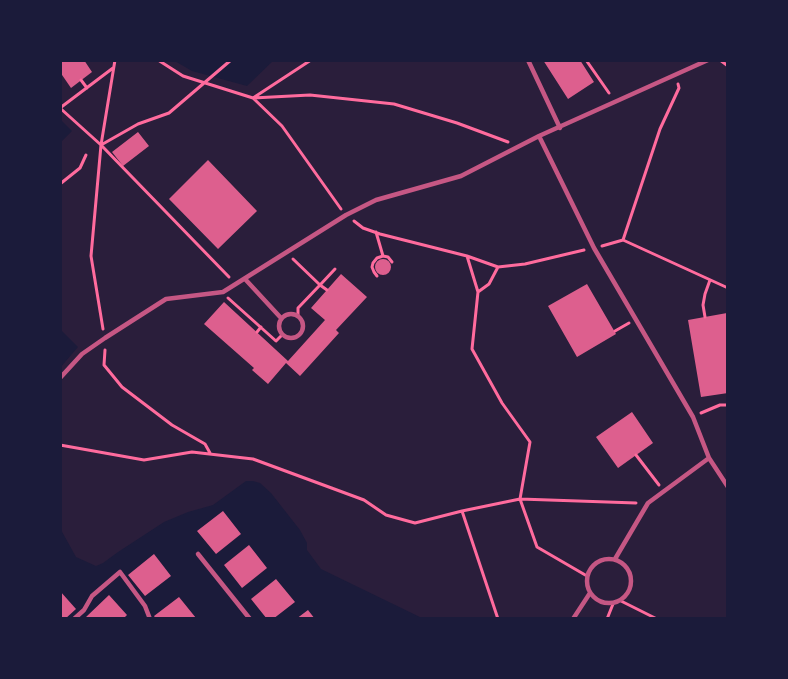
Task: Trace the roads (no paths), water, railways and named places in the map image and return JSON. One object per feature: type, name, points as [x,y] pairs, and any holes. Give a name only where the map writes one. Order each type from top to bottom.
[{"type":"lane","points":[[528,60],[560,128]]},
{"type":"lane","points":[[60,378],[82,354],[166,299],[223,292],[346,215],[376,200],[461,176],[539,136],[708,60]]},
{"type":"lane","points":[[539,136],[594,248],[693,417],[709,458],[728,487]]},
{"type":"lane","points":[[245,279],[281,318]]},
{"type":"lane","points":[[291,314],[298,316],[303,322],[303,330],[290,339],[282,335],[278,325],[281,318],[291,314]]},
{"type":"lane","points":[[615,559],[648,504],[709,458]]},
{"type":"lane","points":[[198,555],[250,619]]},
{"type":"lane","points":[[615,559],[629,570],[632,578],[631,587],[628,595],[621,601],[613,604],[604,603],[596,600],[590,593],[587,576],[597,562],[615,559]]},
{"type":"lane","points":[[74,619],[84,610],[92,596],[120,572],[145,606],[150,619]]},
{"type":"lane","points":[[573,619],[590,593]]}]
